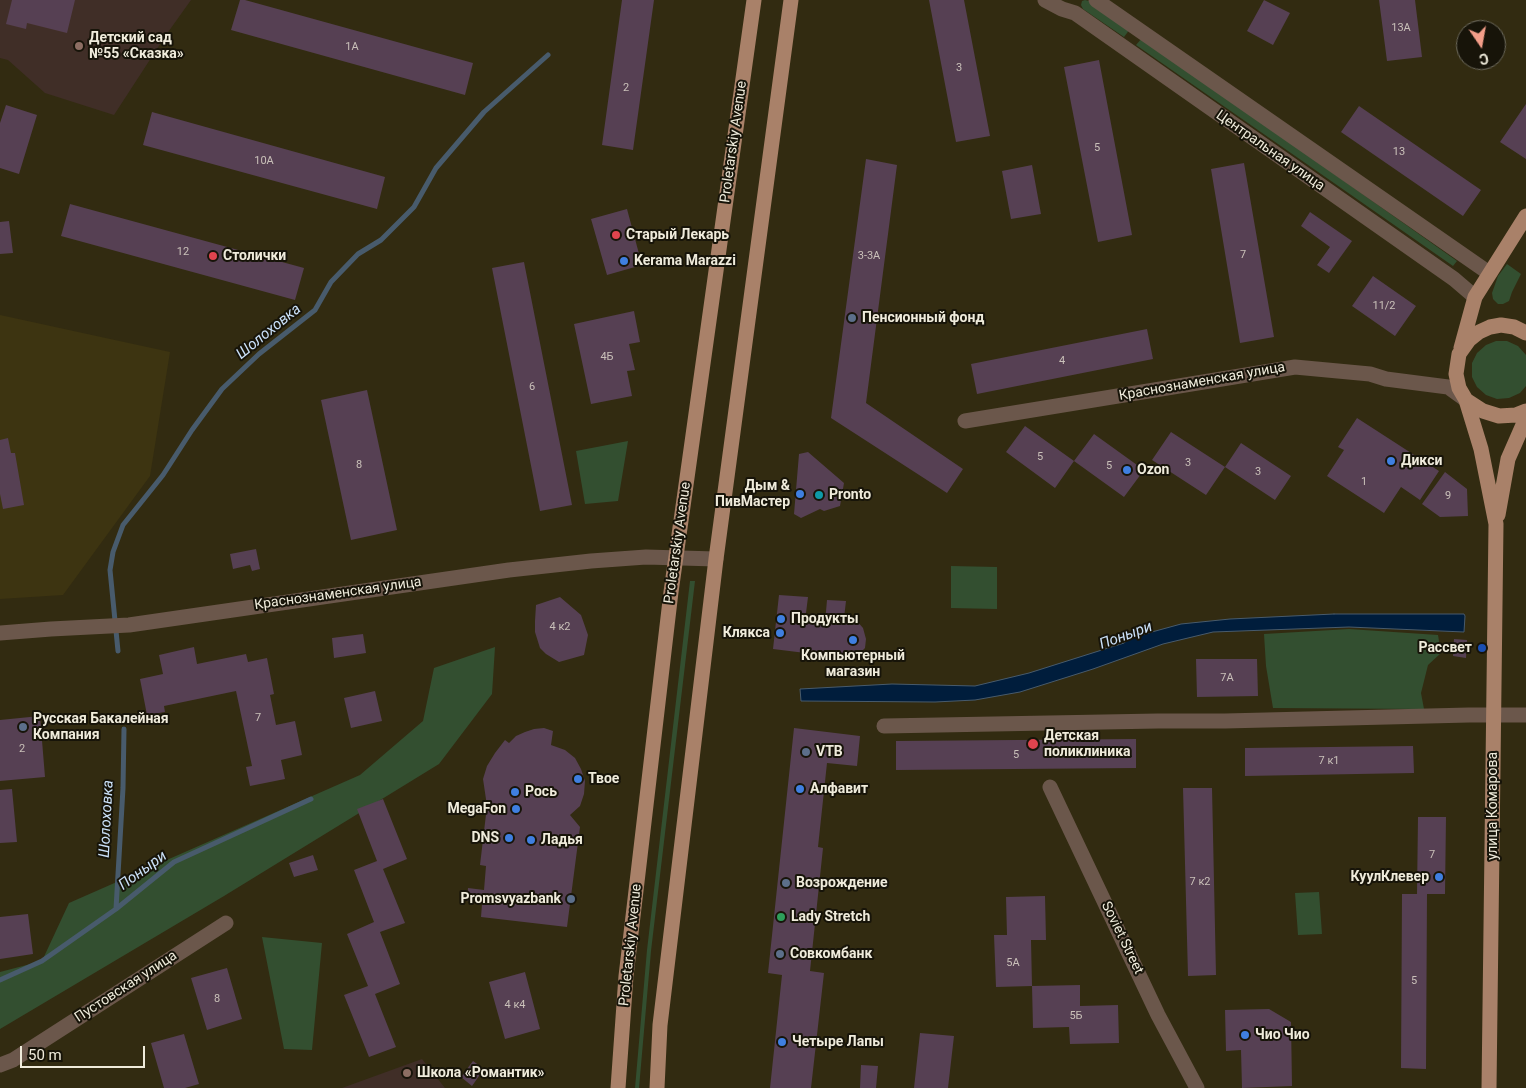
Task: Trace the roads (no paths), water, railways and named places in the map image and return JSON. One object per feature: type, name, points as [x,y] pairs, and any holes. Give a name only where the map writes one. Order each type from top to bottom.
[{"type":"main road","name":"Proletarskiy Avenue","points":[[618,1088],[626,976],[676,557],[754,0]]},
{"type":"main road","points":[[657,1088],[660,1025],[716,559],[790,0]]},
{"type":"main road","points":[[1496,524],[1481,449],[1466,400],[1459,388],[1456,374],[1459,354],[1475,297],[1526,216]]},
{"type":"main road","points":[[1459,354],[1469,340],[1479,332],[1490,327],[1501,325],[1514,327],[1526,333]]},
{"type":"main road","points":[[1466,400],[1483,411],[1499,416],[1516,415],[1526,411]]},
{"type":"main road","points":[[1496,524],[1508,460],[1526,418]]},
{"type":"main road","name":"улица Комарова","points":[[1489,1088],[1496,524]]},
{"type":"street","name":"Центральная улица","points":[[1045,0],[1064,4],[1075,14],[1454,280],[1475,297]]},
{"type":"street","name":"Центральная улица","points":[[1096,0],[1489,273]]},
{"type":"street","name":"Краснознаменская улица","points":[[965,421],[1294,367],[1370,374],[1386,379],[1448,388],[1466,400]]},
{"type":"street","name":"Краснознаменская улица","points":[[0,633],[129,625],[509,570],[591,561],[646,557],[716,559]]},
{"type":"street","points":[[884,726],[1526,715]]},
{"type":"street","name":"Soviet Street","points":[[1050,787],[1158,1015],[1197,1088]]},
{"type":"street","name":"Пустовская улица","points":[[0,1065],[13,1060],[226,923]]},
{"type":"water","points":[[1334,614],[1464,614],[1464,632],[1349,627],[1213,632],[1163,644],[1020,692],[975,700],[935,702],[801,701],[800,689],[892,684],[975,686],[1029,673],[1124,643],[1130,638],[1181,624],[1230,619]]},
{"type":"waterway","name":"Шолоховка","points":[[118,651],[110,570],[113,552],[123,525],[163,475],[192,430],[222,389],[259,354],[315,310],[331,282],[358,254],[381,240],[414,207],[436,168],[484,112],[548,55]]},
{"type":"waterway","name":"Шолоховка","points":[[116,909],[123,788],[124,729]]},
{"type":"waterway","name":"Поныри","points":[[0,980],[42,961],[116,909],[174,862],[311,799]]},
{"type":"place","name":"Детский сад №55 «Сказка»","points":[[79,46]]},
{"type":"place","name":"Старый Лекарь","points":[[616,235]]},
{"type":"place","name":"Столички","points":[[213,256]]},
{"type":"place","name":"Kerama Marazzi","points":[[624,261]]},
{"type":"place","name":"Пенсионный фонд","points":[[852,318]]},
{"type":"place","name":"Дикси","points":[[1391,461]]},
{"type":"place","name":"Ozon","points":[[1127,470]]},
{"type":"place","name":"Дым & ПивМастер","points":[[800,494]]},
{"type":"place","name":"Pronto","points":[[819,495]]},
{"type":"place","name":"Продукты","points":[[781,619]]},
{"type":"place","name":"Клякса","points":[[780,633]]},
{"type":"place","name":"Компьютерный магазин","points":[[853,640]]},
{"type":"place","name":"Рассвет","points":[[1482,648]]},
{"type":"place","name":"Русская Бакалейная Компания","points":[[23,727]]},
{"type":"place","name":"Детская поликлиника","points":[[1033,744]]},
{"type":"place","name":"VTB","points":[[806,752]]},
{"type":"place","name":"Твое","points":[[578,779]]},
{"type":"place","name":"Алфавит","points":[[800,789]]},
{"type":"place","name":"Рось","points":[[515,792]]},
{"type":"place","name":"MegaFon","points":[[516,809]]},
{"type":"place","name":"DNS","points":[[509,838]]},
{"type":"place","name":"Ладья","points":[[531,840]]},
{"type":"place","name":"КуулКлевер","points":[[1439,877]]},
{"type":"place","name":"Возрождение","points":[[786,883]]},
{"type":"place","name":"Promsvyazbank","points":[[571,899]]},
{"type":"place","name":"Lady Stretch","points":[[781,917]]},
{"type":"place","name":"Совкомбанк","points":[[780,954]]},
{"type":"place","name":"Чио Чио","points":[[1245,1035]]},
{"type":"place","name":"Четыре Лапы","points":[[782,1042]]},
{"type":"place","name":"Школа «Романтик»","points":[[407,1073]]}]
